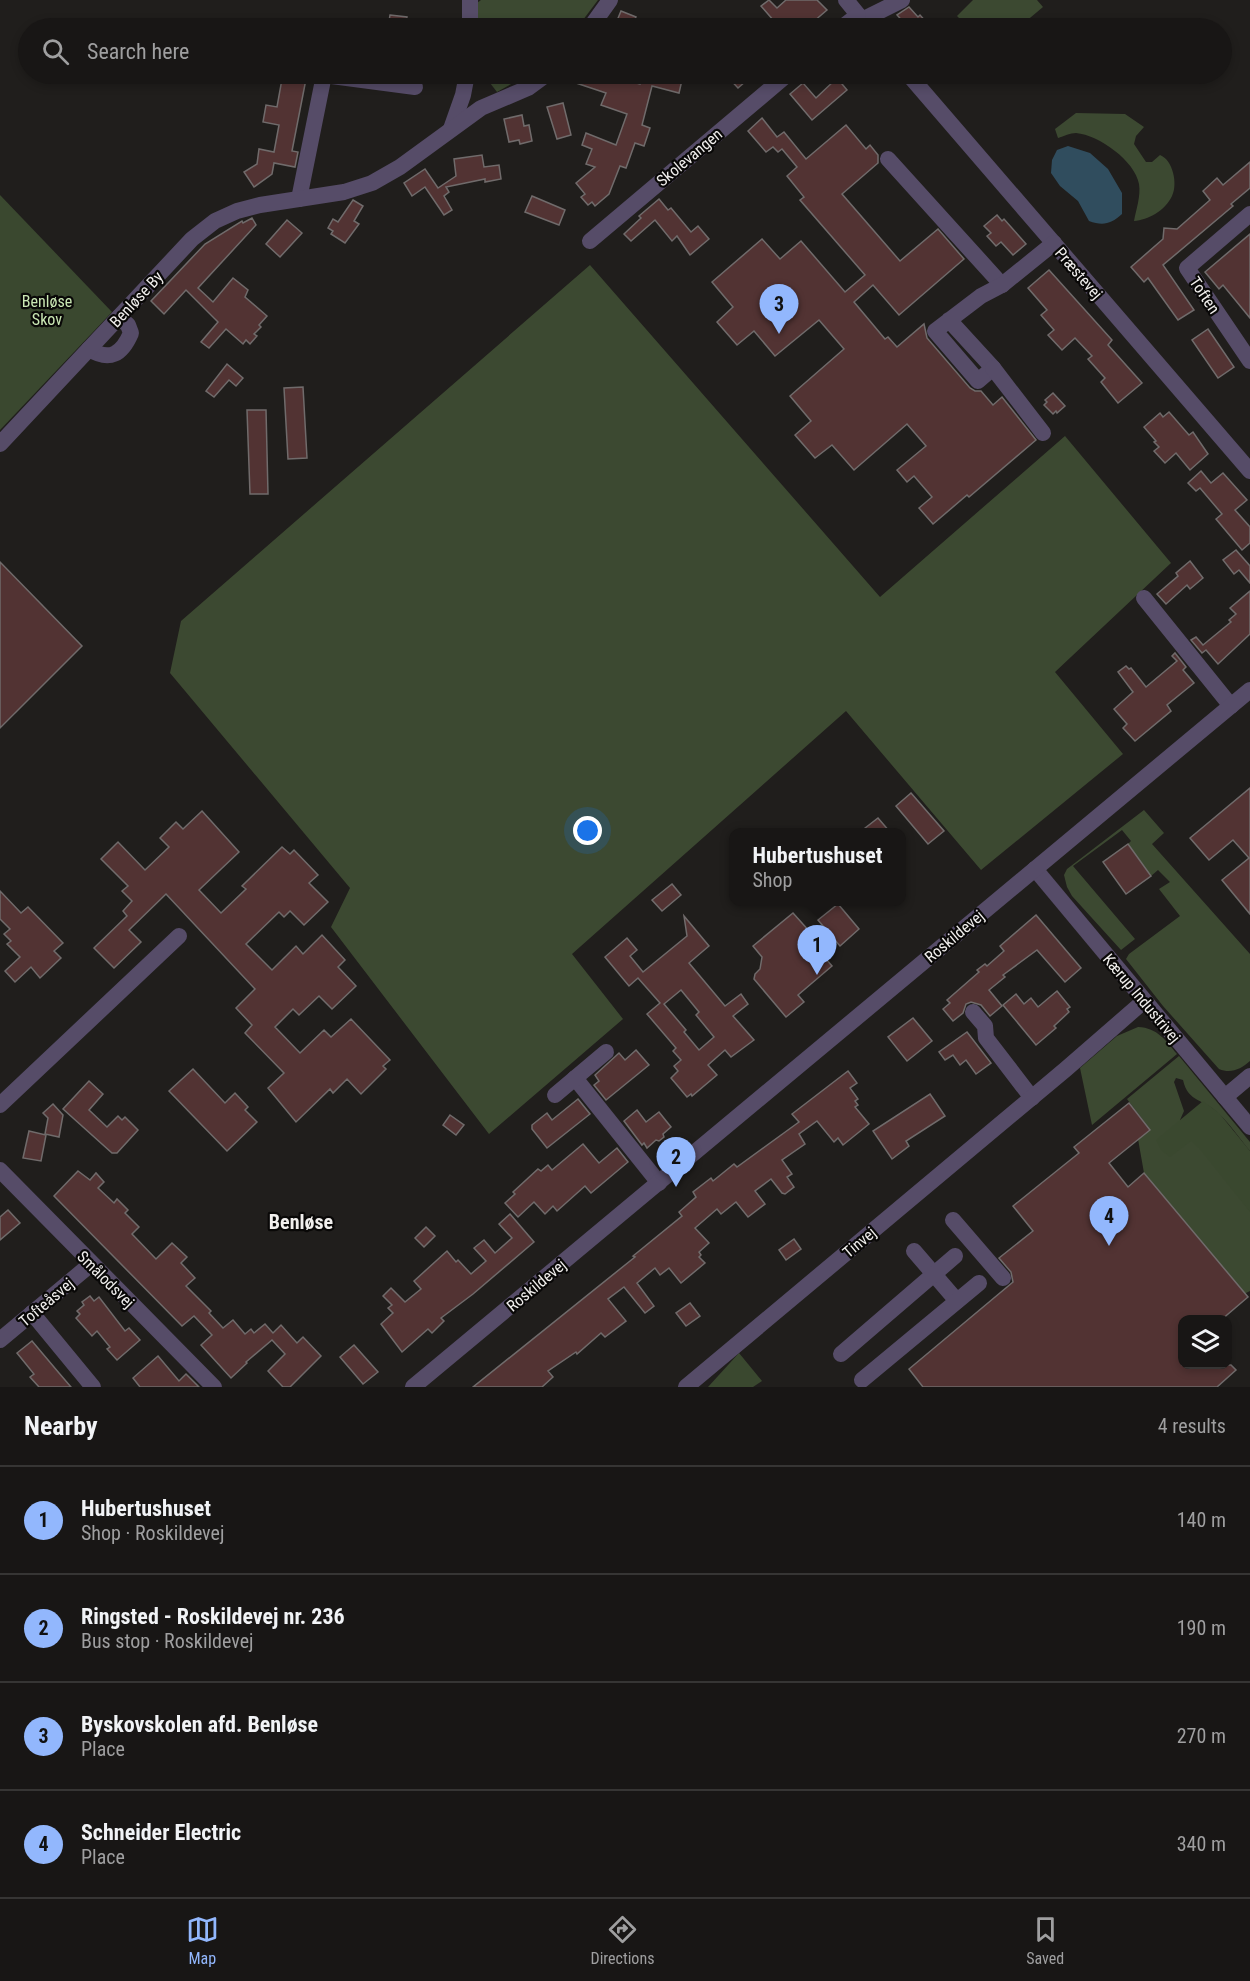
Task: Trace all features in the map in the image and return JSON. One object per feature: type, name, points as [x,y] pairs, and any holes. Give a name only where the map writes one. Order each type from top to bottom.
[{"type":"street","points":[[470,0],[470,18]]},
{"type":"street","points":[[597,18],[610,0]]},
{"type":"street","points":[[846,0],[861,18]]},
{"type":"street","points":[[869,18],[902,0]]},
{"type":"street","points":[[299,199],[322,84]]},
{"type":"street","points":[[392,84],[415,87]]},
{"type":"street","points":[[451,129],[465,84]]},
{"type":"street","name":"Benløse By","points":[[0,444],[192,239],[215,221],[237,211],[260,205],[344,192],[372,183],[400,167],[481,108],[533,84]]},
{"type":"street","name":"Skolevangen","points":[[590,242],[776,84]]},
{"type":"street","name":"Præstevej","points":[[917,84],[1250,471]]},
{"type":"street","points":[[463,95],[481,108]]},
{"type":"street","points":[[888,159],[1002,285]]},
{"type":"street","name":"Toften","points":[[1250,214],[1187,268],[1250,361]]},
{"type":"street","points":[[1043,433],[993,368],[978,381],[935,331],[981,296],[1002,285],[1054,243]]},
{"type":"street","points":[[89,349],[99,356],[114,354],[125,346],[131,333],[128,325],[119,317]]},
{"type":"street","points":[[1144,598],[1231,706]]},
{"type":"street","name":"Roskildevej","points":[[414,1387],[1250,690]]},
{"type":"street","name":"Kærup Industrivej","points":[[1035,869],[1250,1127]]},
{"type":"street","points":[[0,1105],[179,936]]},
{"type":"street","name":"Tinvej","points":[[686,1387],[1032,1098],[1144,1001]]},
{"type":"street","points":[[973,1012],[985,1026],[986,1038],[1032,1098]]},
{"type":"street","points":[[555,1095],[606,1052]]},
{"type":"street","points":[[1225,1097],[1250,1076]]},
{"type":"street","points":[[574,1078],[659,1183]]},
{"type":"street","name":"Smålodsvej","points":[[0,1170],[214,1387]]},
{"type":"street","points":[[953,1220],[1003,1278]]},
{"type":"street","points":[[914,1251],[957,1301]]},
{"type":"street","points":[[841,1354],[955,1257]]},
{"type":"street","name":"Tofteåsvej","points":[[0,1340],[91,1264]]},
{"type":"street","points":[[862,1380],[979,1282]]},
{"type":"street","points":[[32,1314],[93,1387]]},
{"type":"green space","points":[[481,0],[598,0],[584,18],[476,18],[477,3]]},
{"type":"green space","points":[[973,0],[1037,0],[1043,7],[1030,18],[959,18],[957,16]]},
{"type":"green space","points":[[491,84],[511,84],[497,92]]},
{"type":"green space","points":[[1076,113],[1125,114],[1144,127],[1136,136],[1134,144],[1146,162],[1152,162],[1160,155],[1168,162],[1173,173],[1174,191],[1161,210],[1150,217],[1134,221],[1139,198],[1139,184],[1136,175],[1123,158],[1105,144],[1085,135],[1074,133],[1058,138],[1055,129]]},
{"type":"green space","name":"Benløse Skov","points":[[0,195],[112,312],[0,430]]},
{"type":"green space","points":[[590,265],[880,597],[1065,436],[1171,563],[1055,672],[1123,754],[981,870],[846,711],[572,954],[623,1019],[489,1134],[331,927],[350,888],[170,673],[181,621]]},
{"type":"green space","points":[[1144,810],[1164,833],[1152,844],[1250,954],[1250,1061],[1236,1070],[1219,1069],[1163,1006],[1126,959],[1129,954],[1180,916],[1159,889],[1170,882],[1158,870],[1151,876],[1128,844],[1131,841],[1122,830],[1073,866],[1135,939],[1121,950],[1072,896],[1067,887],[1064,875],[1067,869]]},
{"type":"green space","points":[[1138,1027],[1156,1032],[1177,1054],[1092,1125],[1080,1068],[1117,1036]]},
{"type":"green space","points":[[1179,1056],[1250,1142],[1250,1151],[1214,1109],[1193,1097],[1185,1087],[1183,1080],[1176,1078],[1174,1082],[1184,1111],[1180,1120],[1250,1211],[1250,1291],[1244,1294],[1144,1173],[1138,1139],[1150,1129],[1127,1099]]},
{"type":"green space","points":[[1203,1101],[1219,1113],[1250,1151],[1250,1212],[1191,1141],[1170,1157],[1161,1150],[1156,1140]]},
{"type":"green space","points":[[739,1353],[762,1381],[753,1387],[708,1387]]},
{"type":"water","points":[[1068,146],[1090,153],[1108,169],[1122,193],[1122,214],[1114,220],[1103,224],[1089,221],[1078,201],[1060,186],[1051,173],[1052,160],[1057,150]]},
{"type":"building","points":[[769,0],[777,8],[786,0],[817,0],[827,10],[818,18],[771,18],[761,6]]},
{"type":"building","points":[[909,7],[918,17],[920,15],[923,18],[900,18],[897,15]]},
{"type":"building","points":[[621,11],[636,17],[636,18],[618,18]]},
{"type":"building","points":[[390,15],[407,17],[407,18],[390,18]]},
{"type":"building","points":[[281,84],[305,84],[292,151],[298,152],[295,167],[274,163],[272,174],[254,187],[244,172],[257,164],[259,149],[274,152],[279,125],[263,122],[266,105],[277,107]]},
{"type":"building","points":[[579,84],[681,84],[679,93],[652,86],[642,125],[650,128],[644,146],[635,143],[626,168],[620,166],[609,194],[595,206],[592,202],[588,205],[581,197],[585,194],[576,183],[595,167],[586,164],[592,149],[582,145],[586,133],[616,145],[627,114],[601,105],[606,93]]},
{"type":"building","points":[[804,84],[816,98],[831,84],[842,84],[847,90],[812,120],[790,94]]},
{"type":"building","points":[[563,103],[571,135],[557,139],[547,107]]},
{"type":"building","points":[[522,115],[524,126],[529,125],[532,141],[520,144],[519,140],[509,142],[504,119]]},
{"type":"building","points":[[762,118],[777,137],[784,132],[806,159],[846,125],[866,149],[870,145],[878,155],[878,163],[842,194],[900,261],[938,229],[964,259],[899,315],[873,285],[854,302],[885,339],[888,337],[897,347],[924,324],[927,338],[970,388],[981,391],[993,405],[1002,397],[1036,440],[969,497],[967,495],[933,524],[919,508],[932,497],[914,476],[907,482],[897,470],[926,446],[907,424],[854,470],[832,445],[815,458],[795,435],[811,421],[790,396],[844,349],[819,320],[775,356],[754,331],[737,345],[717,322],[733,307],[712,282],[762,239],[780,259],[801,241],[845,292],[865,275],[800,200],[804,197],[787,176],[797,167],[782,149],[778,152],[773,147],[766,152],[748,131]]},
{"type":"building","points":[[482,155],[484,167],[499,165],[501,179],[485,182],[485,179],[446,187],[449,192],[444,196],[452,210],[444,215],[425,187],[412,196],[404,183],[425,169],[438,188],[456,176],[454,159]]},
{"type":"building","points":[[1250,162],[1250,188],[1231,204],[1233,206],[1163,265],[1194,310],[1178,320],[1148,278],[1144,282],[1131,267],[1163,239],[1164,228],[1177,229],[1210,200],[1203,191],[1217,178],[1223,185]]},
{"type":"building","points":[[532,196],[565,210],[559,225],[525,212]]},
{"type":"building","points":[[659,199],[668,210],[671,208],[691,232],[698,226],[709,239],[690,255],[677,236],[672,241],[655,220],[631,241],[624,234],[641,218],[639,216]]},
{"type":"building","points":[[353,200],[363,206],[354,221],[359,224],[345,243],[331,234],[333,231],[328,228],[333,219],[338,222]]},
{"type":"building","points":[[997,215],[1002,221],[1004,219],[1026,244],[1013,255],[1001,242],[996,246],[987,236],[991,233],[984,226]]},
{"type":"building","points":[[252,218],[256,225],[198,288],[213,302],[233,278],[248,290],[245,297],[267,316],[259,325],[261,327],[254,334],[257,336],[250,344],[246,340],[243,344],[226,329],[209,348],[201,342],[218,322],[186,290],[164,314],[151,301],[205,244],[242,221],[243,223]]},
{"type":"building","points":[[287,220],[302,233],[280,257],[266,244]]},
{"type":"building","points":[[1250,234],[1250,318],[1223,285],[1219,289],[1205,272]]},
{"type":"building","points":[[1049,270],[1112,340],[1108,345],[1142,383],[1118,403],[1101,382],[1105,378],[1088,359],[1092,356],[1075,338],[1062,350],[1048,335],[1054,330],[1041,315],[1047,310],[1028,288]]},
{"type":"building","points":[[1208,329],[1234,367],[1218,378],[1192,340]]},
{"type":"building","points":[[227,364],[243,378],[236,386],[229,380],[214,397],[206,391]]},
{"type":"building","points":[[303,387],[307,458],[288,459],[284,388]]},
{"type":"building","points":[[1053,393],[1065,406],[1053,414],[1044,405],[1047,402],[1045,400]]},
{"type":"building","points":[[247,410],[266,410],[268,494],[250,494]]},
{"type":"building","points":[[1169,412],[1189,435],[1193,432],[1208,454],[1190,470],[1176,453],[1165,463],[1154,451],[1159,447],[1144,427],[1160,413],[1163,417]]},
{"type":"building","points":[[1201,471],[1211,483],[1223,473],[1247,500],[1235,510],[1250,527],[1250,543],[1242,550],[1216,519],[1222,514],[1200,488],[1196,491],[1188,483]]},
{"type":"building","points":[[1236,550],[1250,566],[1250,583],[1239,570],[1234,574],[1223,560]]},
{"type":"building","points":[[1190,561],[1203,578],[1190,589],[1187,585],[1166,604],[1157,594],[1178,576],[1176,573]]},
{"type":"building","points":[[0,562],[82,646],[0,728]]},
{"type":"building","points":[[1250,591],[1250,634],[1218,664],[1206,650],[1202,653],[1191,640],[1196,637],[1203,645],[1231,622],[1229,620],[1236,614],[1230,608]]},
{"type":"building","points":[[1175,653],[1186,667],[1183,670],[1194,683],[1167,705],[1171,711],[1135,741],[1123,728],[1127,724],[1114,709],[1133,692],[1118,672],[1126,666],[1131,668],[1146,687],[1177,661],[1172,656]]},
{"type":"building","points":[[1250,788],[1250,914],[1222,880],[1249,858],[1233,840],[1209,860],[1190,838]]},
{"type":"building","points":[[911,793],[944,831],[928,844],[896,806]]},
{"type":"building","points":[[202,811],[239,852],[199,890],[221,913],[246,889],[242,886],[282,847],[290,854],[294,850],[318,875],[309,883],[328,902],[304,925],[290,911],[284,917],[279,912],[246,944],[272,970],[296,946],[303,954],[322,935],[345,960],[338,967],[356,986],[332,1009],[319,996],[299,1015],[293,1009],[275,1027],[300,1053],[324,1030],[331,1037],[351,1019],[390,1060],[383,1066],[386,1069],[361,1094],[347,1079],[333,1093],[330,1089],[296,1122],[268,1088],[284,1073],[245,1033],[252,1025],[236,1008],[255,989],[166,894],[129,930],[141,942],[114,968],[94,948],[127,916],[123,911],[132,901],[122,891],[128,886],[101,859],[118,842],[145,870],[169,847],[160,838],[176,822],[183,829]]},
{"type":"building","points":[[878,818],[887,828],[865,828]]},
{"type":"building","points":[[1128,844],[1151,876],[1126,894],[1103,862]]},
{"type":"building","points":[[672,884],[681,895],[662,911],[652,900]]},
{"type":"building","points":[[0,891],[21,913],[28,907],[63,943],[54,951],[61,958],[40,978],[31,967],[15,982],[5,971],[20,957],[7,944],[11,941],[4,934],[10,929],[0,919]]},
{"type":"building","points":[[836,906],[840,906],[859,929],[840,946],[818,920]]},
{"type":"building","points":[[793,913],[810,932],[799,942],[813,958],[820,952],[832,966],[798,995],[804,1002],[786,1017],[754,979],[760,969],[762,957],[753,946]]},
{"type":"building","points":[[1036,915],[1081,968],[1065,982],[1037,950],[1003,975],[1005,977],[989,990],[1002,1006],[990,1016],[981,1005],[971,1002],[966,1004],[963,1013],[953,1021],[943,1009],[950,1003],[947,1000],[979,972],[977,970],[985,964],[987,966],[1004,951],[1000,946]]},
{"type":"building","points":[[684,916],[709,946],[689,963],[725,1006],[741,994],[748,1004],[733,1016],[754,1040],[731,1057],[725,1050],[708,1065],[717,1075],[692,1096],[691,1094],[687,1097],[671,1078],[678,1071],[674,1066],[681,1060],[673,1051],[676,1048],[647,1014],[660,1003],[638,978],[629,986],[605,957],[627,938],[637,950],[630,956],[643,972],[687,936]],"holes":[[[681,990],[699,1012],[696,1015],[714,1037],[699,1050],[664,1004]]]},
{"type":"building","points":[[1057,991],[1070,1007],[1067,1009],[1069,1012],[1054,1026],[1056,1028],[1036,1045],[1003,1005],[1016,994],[1024,1004],[1031,998],[1038,1007]]},
{"type":"building","points":[[913,1018],[932,1041],[907,1061],[888,1037]]},
{"type":"building","points":[[967,1032],[991,1063],[976,1074],[966,1060],[960,1065],[953,1055],[945,1060],[939,1052]]},
{"type":"building","points":[[636,1050],[649,1065],[606,1100],[594,1085],[599,1081],[595,1075],[619,1053],[625,1060]]},
{"type":"building","points":[[193,1069],[225,1103],[235,1093],[248,1107],[245,1110],[257,1122],[227,1151],[169,1091]]},
{"type":"building","points":[[848,1071],[857,1083],[850,1088],[858,1099],[855,1101],[858,1105],[855,1107],[869,1124],[843,1145],[838,1138],[834,1142],[817,1121],[799,1134],[805,1144],[782,1160],[792,1174],[787,1177],[794,1187],[785,1194],[782,1193],[771,1179],[755,1191],[765,1204],[748,1217],[736,1202],[721,1214],[717,1209],[695,1228],[709,1243],[699,1252],[701,1255],[699,1257],[705,1263],[681,1283],[669,1268],[660,1275],[655,1268],[637,1283],[654,1306],[645,1313],[624,1287],[608,1299],[626,1321],[605,1337],[601,1333],[577,1354],[576,1352],[548,1371],[553,1377],[542,1387],[473,1387],[635,1257],[633,1256],[682,1216],[679,1212],[696,1197],[693,1192],[711,1178],[713,1181],[734,1164],[737,1167],[799,1122],[792,1114]]},
{"type":"building","points":[[89,1081],[103,1094],[89,1110],[107,1127],[118,1116],[122,1120],[125,1117],[138,1130],[117,1153],[112,1153],[63,1109]]},
{"type":"building","points":[[930,1094],[945,1116],[906,1141],[909,1146],[892,1159],[873,1131]]},
{"type":"building","points":[[578,1099],[590,1114],[547,1148],[532,1129],[532,1125],[547,1113],[552,1120]]},
{"type":"building","points":[[1129,1103],[1150,1130],[1109,1163],[1128,1187],[1144,1173],[1248,1297],[1227,1315],[1178,1315],[1178,1369],[1232,1369],[1232,1366],[1236,1370],[1217,1387],[923,1387],[909,1369],[1013,1282],[1011,1272],[999,1258],[1033,1231],[1013,1206],[1079,1153],[1074,1147]]},
{"type":"building","points":[[53,1104],[63,1115],[59,1137],[45,1134],[48,1118],[43,1113]]},
{"type":"building","points":[[637,1110],[646,1122],[659,1112],[671,1127],[663,1134],[664,1137],[659,1141],[656,1140],[647,1148],[644,1143],[642,1145],[624,1121]]},
{"type":"building","points":[[450,1115],[464,1125],[456,1135],[443,1125]]},
{"type":"building","points":[[29,1131],[46,1135],[41,1161],[23,1158]]},
{"type":"building","points":[[583,1144],[599,1163],[617,1148],[628,1162],[591,1193],[585,1186],[557,1211],[553,1206],[545,1214],[534,1202],[518,1217],[505,1203],[515,1194],[513,1192],[538,1169],[541,1171],[548,1165],[552,1170]]},
{"type":"building","points":[[78,1171],[90,1180],[96,1173],[104,1182],[98,1188],[114,1203],[117,1199],[128,1210],[125,1213],[139,1227],[132,1234],[156,1259],[172,1243],[187,1257],[181,1263],[195,1278],[186,1286],[211,1311],[209,1313],[223,1328],[233,1320],[245,1334],[251,1329],[254,1333],[265,1324],[273,1333],[281,1325],[297,1343],[303,1337],[321,1356],[290,1387],[283,1387],[268,1371],[285,1354],[272,1340],[231,1378],[201,1345],[212,1335],[194,1316],[182,1326],[54,1196]]},
{"type":"building","points":[[8,1210],[20,1223],[0,1240],[0,1217]]},
{"type":"building","points":[[510,1214],[534,1242],[441,1318],[444,1321],[432,1333],[428,1329],[402,1352],[381,1324],[393,1313],[388,1308],[392,1305],[383,1296],[391,1288],[405,1302],[421,1289],[414,1281],[447,1251],[471,1274],[486,1261],[474,1248],[484,1240],[495,1253],[512,1238],[499,1224]]},
{"type":"building","points":[[426,1227],[435,1236],[424,1247],[415,1238]]},
{"type":"building","points":[[794,1239],[801,1249],[786,1260],[779,1250]]},
{"type":"building","points":[[90,1296],[94,1301],[99,1297],[125,1331],[129,1328],[140,1340],[117,1360],[107,1349],[110,1347],[97,1331],[92,1336],[76,1318],[80,1314],[77,1311],[84,1305],[82,1302]]},
{"type":"building","points":[[690,1303],[700,1316],[686,1326],[676,1313]]},
{"type":"building","points":[[32,1341],[71,1387],[39,1387],[30,1377],[34,1374],[17,1353]]},
{"type":"building","points":[[354,1345],[378,1372],[363,1384],[340,1357]]},
{"type":"building","points":[[158,1356],[179,1381],[186,1374],[199,1387],[140,1387],[133,1378]]},
{"type":"place","name":"Byskovskolen afd. Benløse","points":[[779,334]]},
{"type":"place","name":"Hubertushuset","points":[[817,975]]},
{"type":"place","name":"Ringsted - Roskildevej nr. 236","points":[[676,1187]]},
{"type":"place","name":"Schneider Electric","points":[[1109,1246]]},
{"type":"district","name":"Benløse","points":[[301,1222]]}]
